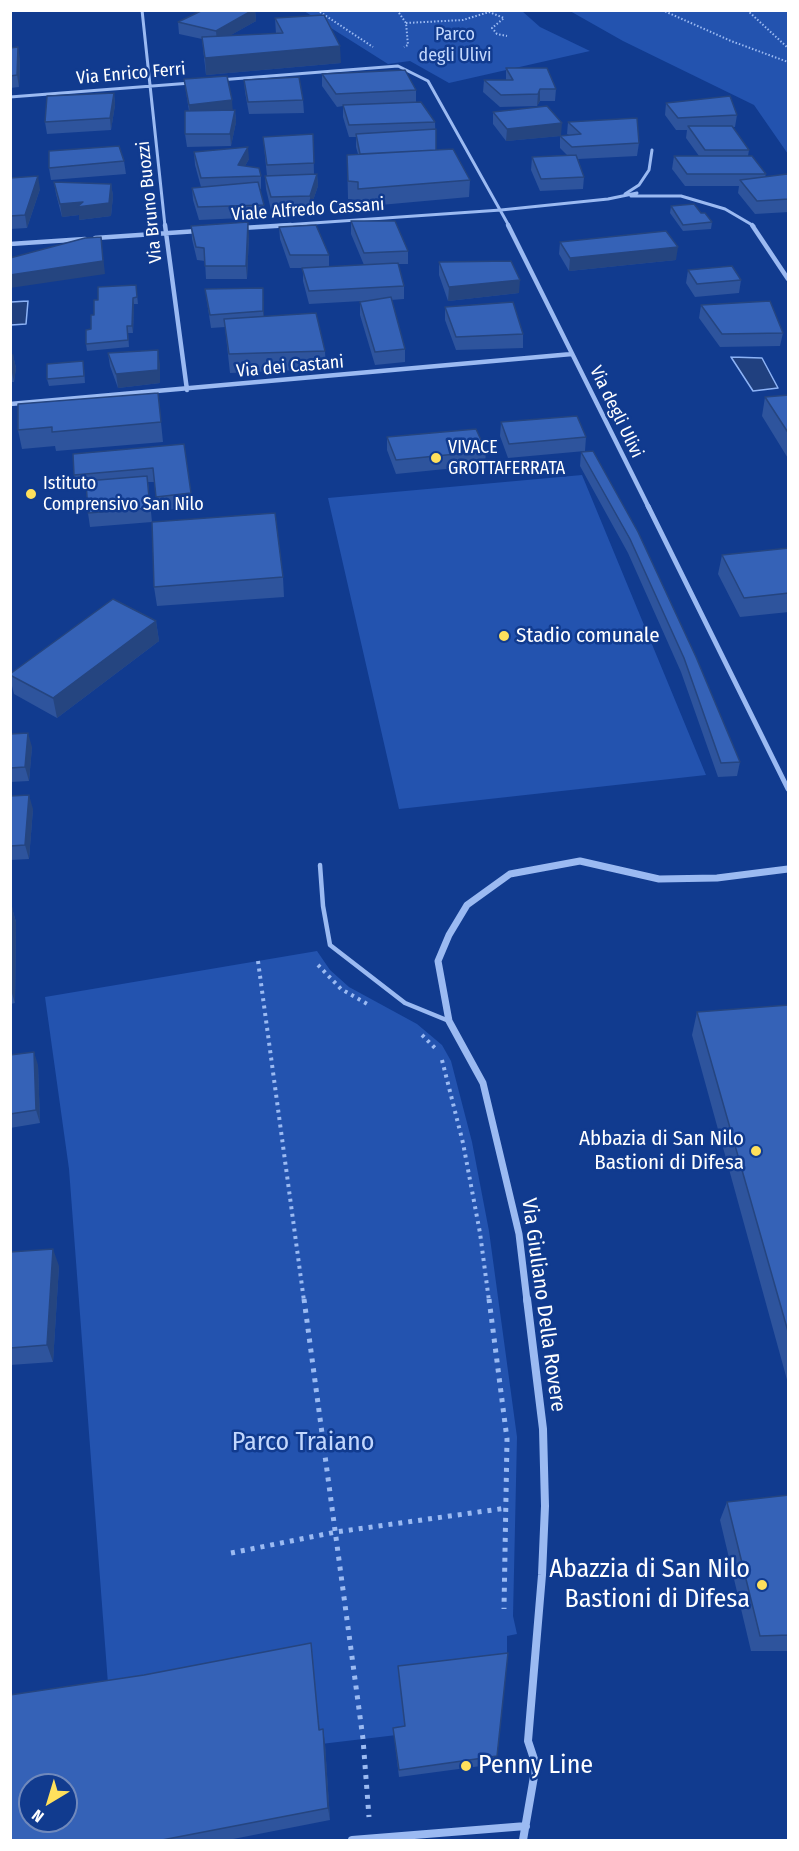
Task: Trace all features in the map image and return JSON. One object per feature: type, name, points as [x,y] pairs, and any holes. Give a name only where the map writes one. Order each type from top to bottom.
[{"type":"street","name":"Via Bruno Buozzi","points":[[142,10],[166,234],[188,390]]},
{"type":"street","name":"Via Enrico Ferri","points":[[210,81],[398,66]]},
{"type":"street","name":"Via degli Ulivi","points":[[398,66],[428,81],[501,210],[789,789]]},
{"type":"street","name":"Via Enrico Ferri","points":[[10,97],[198,82]]},
{"type":"street","points":[[622,196],[639,185],[649,170],[652,150]]},
{"type":"street","points":[[622,196],[637,193]]},
{"type":"street","name":"Viale Alfredo Cassani","points":[[238,229],[501,210],[622,196]]},
{"type":"street","points":[[622,196],[681,196],[724,209],[753,225],[789,279]]},
{"type":"street","name":"Viale Alfredo Cassani","points":[[10,244],[202,231]]},
{"type":"street","name":"Via dei Castani","points":[[10,404],[188,390],[572,354]]},
{"type":"street","name":"Via Giuliano Della Rovere","points":[[523,1840],[536,1765],[528,1741],[543,1575],[545,1506],[543,1429],[519,1234],[483,1083],[449,1021],[438,961],[467,905],[510,874],[580,861],[659,879],[717,878],[789,869]]},
{"type":"street","points":[[352,1840],[526,1826]]},
{"type":"lane","points":[[320,865],[323,906],[330,945],[405,1003],[449,1021]]},
{"type":"path","points":[[317,10],[379,49]]},
{"type":"path","points":[[397,10],[406,23],[408,45]]},
{"type":"path","points":[[431,10],[447,10]]},
{"type":"path","points":[[662,10],[731,41],[789,62]]},
{"type":"path","points":[[747,10],[789,48]]},
{"type":"path","points":[[406,23],[463,20],[489,11],[504,18],[492,28],[497,34],[507,36]]},
{"type":"path","points":[[258,961],[363,1739],[371,1838]]},
{"type":"path","points":[[316,962],[341,989],[376,1008]]},
{"type":"path","points":[[415,1030],[435,1046],[444,1062],[463,1143],[480,1233],[507,1439],[504,1609]]},
{"type":"path","points":[[231,1553],[336,1532],[507,1508]]},
{"type":"green space","name":"Parco degli Ulivi","points":[[304,11],[522,11],[540,27],[590,51],[449,83],[410,61],[388,64]]},
{"type":"green space","points":[[570,11],[788,11],[788,154],[754,105],[623,41]]},
{"type":"green space","name":"Stadio comunale","points":[[582,475],[706,775],[399,809],[328,498]]},
{"type":"green space","name":"Parco Traiano","points":[[317,951],[330,970],[349,987],[417,1024],[442,1045],[451,1061],[472,1142],[489,1231],[517,1437],[513,1616],[517,1634],[507,1636],[507,1662],[405,1734],[321,1744],[312,1659],[109,1697],[69,1169],[45,997]]},
{"type":"shaded area","points":[[28,301],[26,324],[11,325],[11,302]]},
{"type":"shaded area","points":[[731,357],[762,358],[778,388],[753,391]]},
{"type":"building","points":[[203,10],[253,10],[216,31],[178,22]]},
{"type":"building","points":[[324,15],[340,46],[205,58],[202,37],[283,33],[275,18]]},
{"type":"building","points":[[18,47],[17,75],[10,76],[10,48]]},
{"type":"building","points":[[506,68],[547,68],[556,89],[540,89],[538,94],[501,95],[484,80],[513,80]]},
{"type":"building","points":[[405,70],[416,90],[336,94],[322,74]]},
{"type":"building","points":[[227,76],[232,100],[189,105],[184,79]]},
{"type":"building","points":[[299,77],[303,100],[248,102],[244,80]]},
{"type":"building","points":[[114,93],[110,118],[45,122],[47,96]]},
{"type":"building","points":[[730,96],[737,115],[678,118],[666,103]]},
{"type":"building","points":[[421,102],[435,122],[349,125],[343,105]]},
{"type":"building","points":[[547,106],[562,123],[507,129],[493,112]]},
{"type":"building","points":[[235,110],[230,134],[185,134],[185,111]]},
{"type":"building","points":[[637,118],[639,143],[572,147],[560,136],[581,134],[568,122]]},
{"type":"building","points":[[688,126],[732,126],[749,150],[705,150]]},
{"type":"building","points":[[436,129],[436,150],[360,154],[356,134]]},
{"type":"building","points":[[313,134],[314,163],[267,165],[263,137]]},
{"type":"building","points":[[119,146],[124,161],[49,168],[49,151]]},
{"type":"building","points":[[248,147],[238,165],[259,168],[261,176],[201,178],[194,152]]},
{"type":"building","points":[[453,149],[470,180],[358,189],[358,182],[348,181],[347,155]]},
{"type":"building","points":[[576,155],[584,177],[541,179],[532,157]]},
{"type":"building","points":[[674,156],[752,156],[766,174],[687,174]]},
{"type":"building","points":[[317,174],[310,196],[271,197],[265,176]]},
{"type":"building","points":[[787,174],[789,176],[789,199],[757,201],[740,180]]},
{"type":"building","points":[[38,176],[25,215],[10,216],[10,178]]},
{"type":"building","points":[[54,182],[111,184],[109,203],[77,207],[83,202],[60,204]]},
{"type":"building","points":[[258,182],[264,205],[198,207],[192,188]]},
{"type":"building","points":[[694,204],[712,222],[683,225],[671,206]]},
{"type":"building","points":[[351,221],[395,221],[408,251],[364,253]]},
{"type":"building","points":[[248,222],[246,266],[205,266],[204,248],[196,247],[191,226]]},
{"type":"building","points":[[316,225],[329,255],[290,255],[279,227]]},
{"type":"building","points":[[666,231],[678,247],[570,258],[560,242]]},
{"type":"building","points":[[101,237],[103,261],[10,275],[10,258],[85,238]]},
{"type":"building","points":[[511,261],[520,280],[449,287],[439,262]]},
{"type":"building","points":[[398,263],[404,286],[309,291],[302,268]]},
{"type":"building","points":[[732,266],[741,280],[697,284],[688,270]]},
{"type":"building","points":[[136,285],[137,297],[133,298],[132,326],[127,326],[128,340],[86,344],[86,330],[91,329],[91,315],[94,315],[94,300],[98,300],[98,287]]},
{"type":"building","points":[[263,288],[263,311],[210,315],[205,289]]},
{"type":"building","points":[[391,297],[405,349],[375,352],[360,302]]},
{"type":"building","points":[[770,301],[783,333],[722,334],[701,305]]},
{"type":"building","points":[[513,302],[523,334],[456,337],[445,307]]},
{"type":"building","points":[[316,313],[325,351],[229,354],[224,319]]},
{"type":"building","points":[[158,350],[158,370],[116,374],[108,353]]},
{"type":"building","points":[[83,361],[84,376],[47,379],[47,364]]},
{"type":"building","points":[[158,393],[161,422],[52,432],[52,427],[18,430],[18,404]]},
{"type":"building","points":[[789,395],[789,434],[765,397]]},
{"type":"building","points":[[577,416],[586,437],[509,444],[501,422]]},
{"type":"building","points":[[476,429],[486,451],[396,460],[387,437]]},
{"type":"building","points":[[184,444],[191,493],[156,497],[153,468],[74,475],[73,454]]},
{"type":"building","points":[[593,451],[638,532],[696,657],[740,762],[721,763],[684,658],[630,539],[581,452]]},
{"type":"building","points":[[147,476],[150,508],[88,513],[86,481]]},
{"type":"building","points":[[275,513],[283,577],[154,587],[152,522]]},
{"type":"building","points":[[789,548],[789,593],[744,598],[722,555]]},
{"type":"building","points":[[113,599],[156,621],[53,698],[10,675],[10,674]]},
{"type":"building","points":[[28,733],[25,767],[10,768],[10,734]]},
{"type":"building","points":[[29,795],[25,845],[10,846],[10,796]]},
{"type":"building","points":[[10,908],[12,908],[10,990]]},
{"type":"building","name":"Abbazia di San Nilo Bastioni di Difesa","points":[[789,1005],[789,1335],[697,1012]]},
{"type":"building","points":[[34,1052],[36,1110],[10,1114],[10,1055]]},
{"type":"building","points":[[53,1249],[47,1345],[10,1348],[10,1252]]},
{"type":"building","name":"Abazzia di San Nilo Bastioni di Difesa","points":[[789,1495],[789,1635],[760,1636],[727,1502]]},
{"type":"building","points":[[311,1643],[319,1730],[323,1729],[328,1808],[162,1840],[10,1840],[10,1695],[144,1675]]},
{"type":"building","points":[[508,1653],[497,1756],[399,1770],[393,1728],[405,1726],[398,1666]]},
{"type":"place","name":"VIVACE GROTTAFERRATA","points":[[436,458]]},
{"type":"place","name":"Istituto Comprensivo San Nilo","points":[[31,494]]},
{"type":"place","name":"Stadio comunale","points":[[504,636]]},
{"type":"place","name":"Abbazia di San Nilo Bastioni di Difesa","points":[[756,1151]]},
{"type":"place","name":"Abazzia di San Nilo Bastioni di Difesa","points":[[762,1585]]},
{"type":"place","name":"Penny Line","points":[[466,1766]]}]
